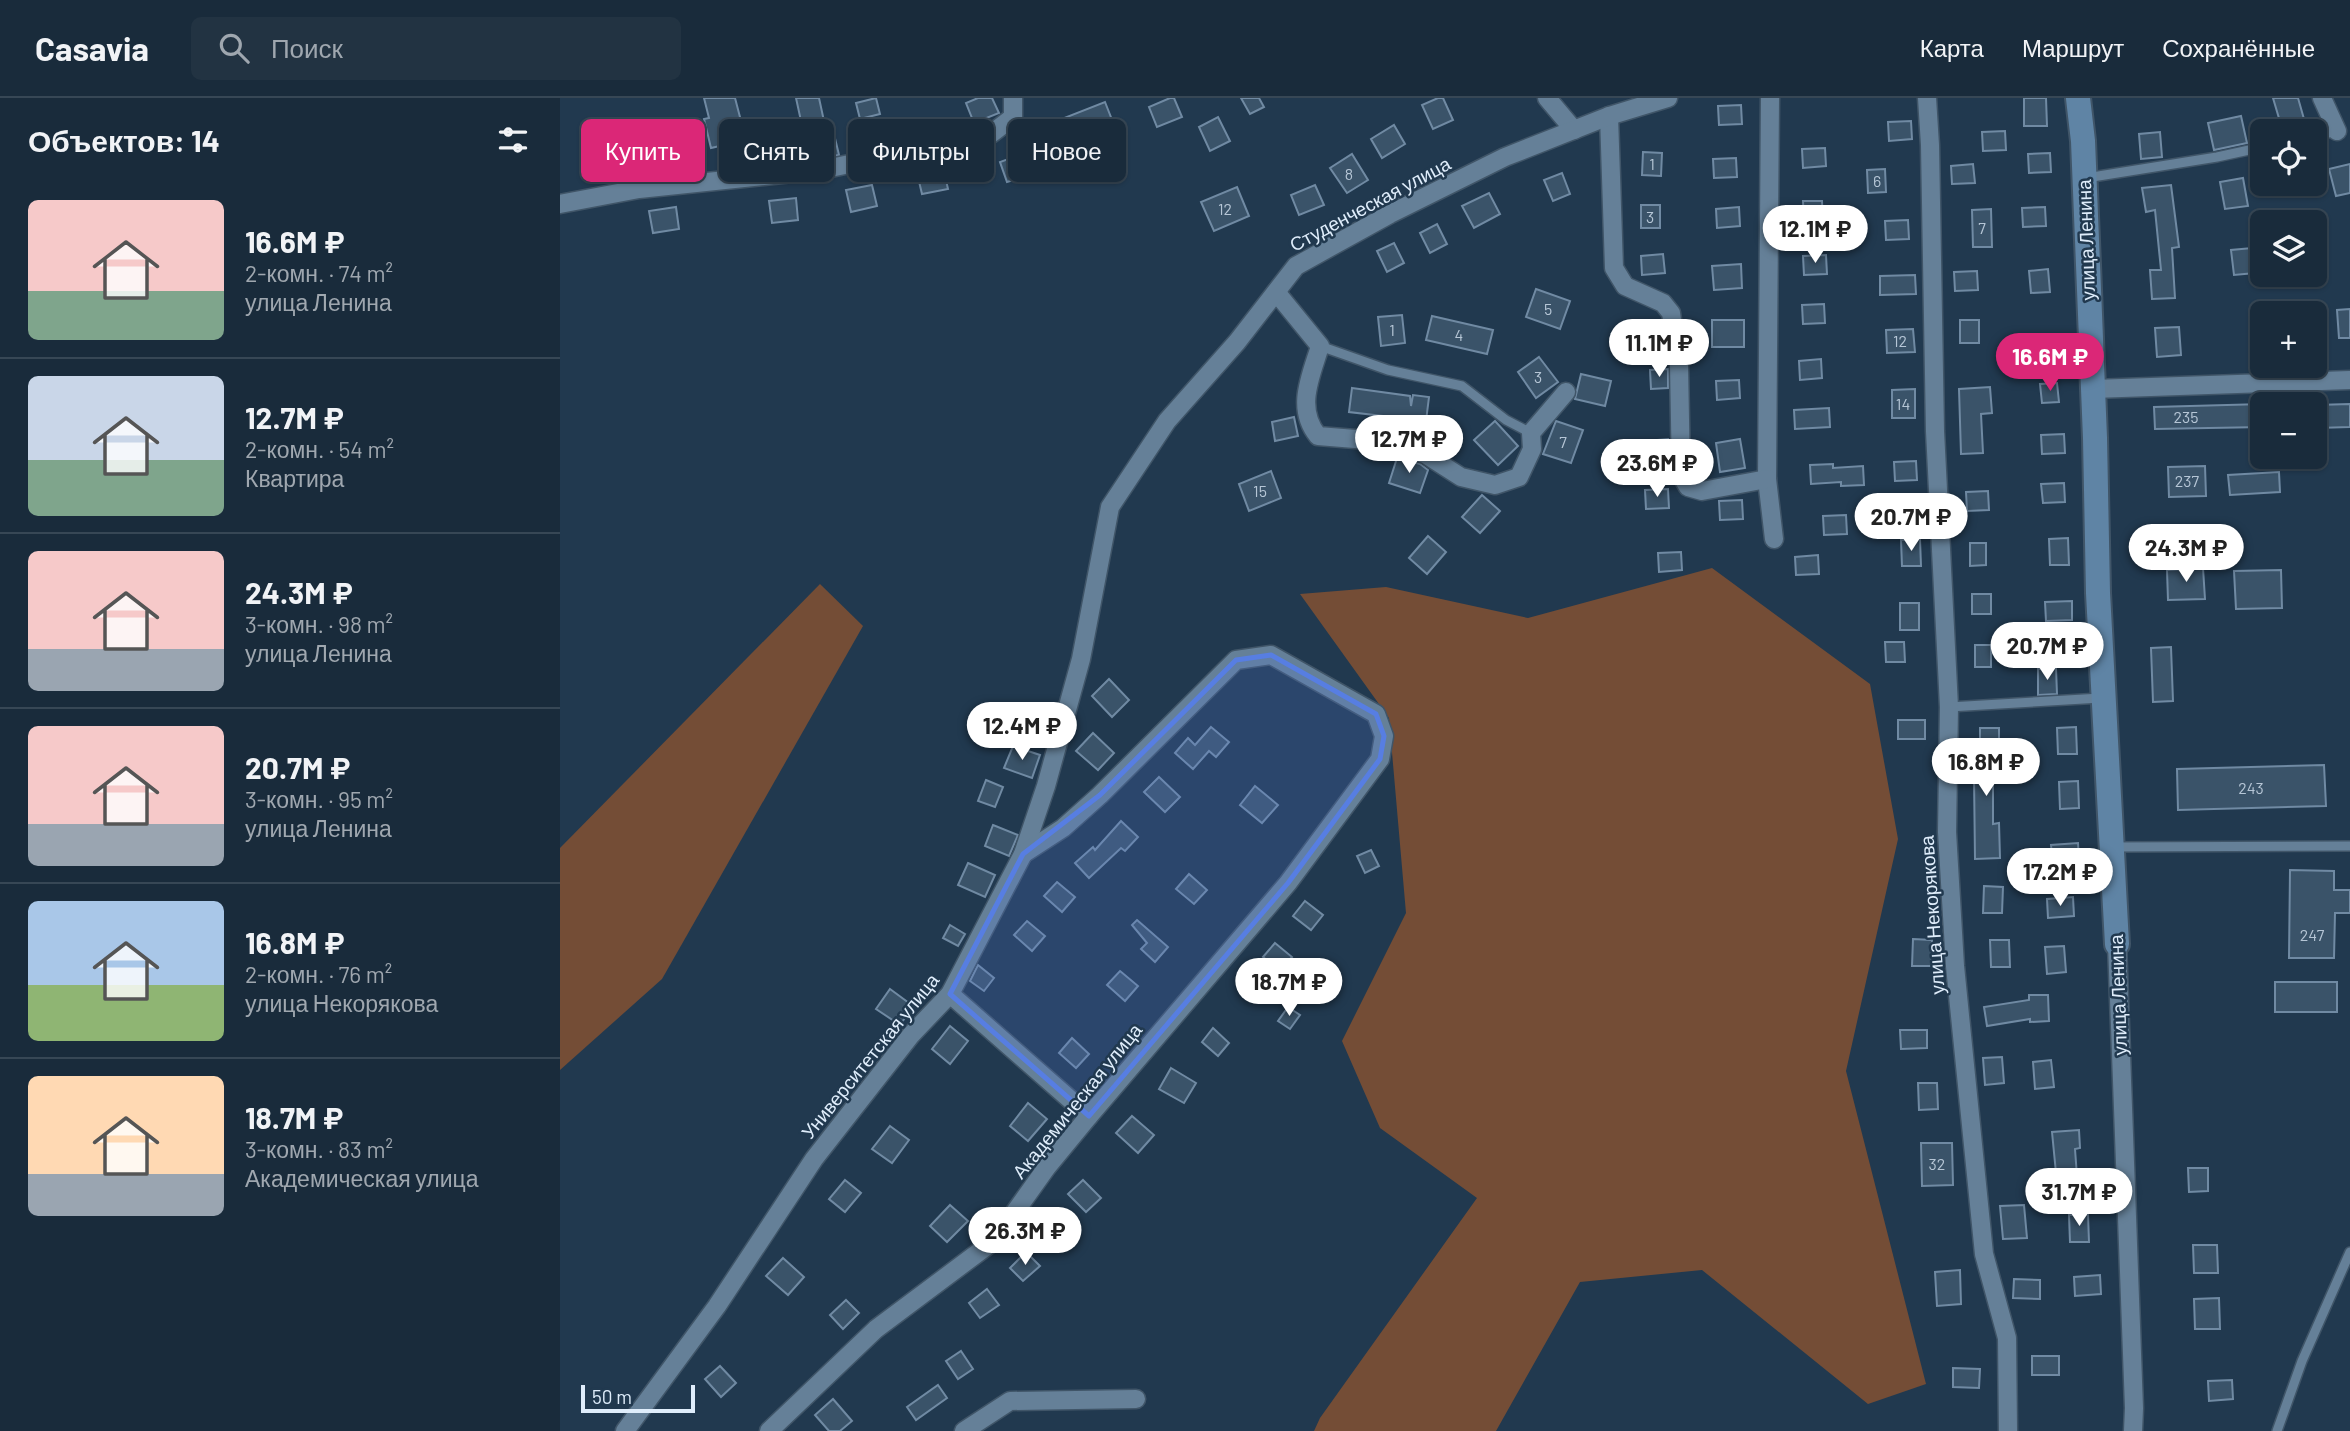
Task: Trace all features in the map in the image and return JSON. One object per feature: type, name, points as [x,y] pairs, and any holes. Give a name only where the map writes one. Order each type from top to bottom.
[{"type":"street","points":[[560,204],[639,189],[821,170],[991,134],[1013,117],[1013,98]]},
{"type":"street","points":[[1547,98],[1574,130]]},
{"type":"street","name":"Студенческая улица","points":[[1110,507],[1167,421],[1237,342],[1296,267],[1390,214],[1505,157],[1609,116],[1668,98]]},
{"type":"street","points":[[1770,98],[1768,479],[1774,539]]},
{"type":"street","name":"улица Некорякова","points":[[1927,98],[1935,431],[1949,707],[1947,832],[1955,966],[1984,1254],[2007,1338],[2008,1431]]},
{"type":"street","name":"улица Ленина","points":[[2078,98],[2083,141],[2103,698],[2117,944],[2133,1431]]},
{"type":"street","points":[[2322,98],[2337,131]]},
{"type":"street","points":[[1609,116],[1614,268],[1625,286],[1663,303],[1671,313],[1679,365],[1681,475],[1688,487],[1702,491],[1768,479]]},
{"type":"street","points":[[1276,292],[1320,345],[1305,396],[1308,424],[1318,436],[1380,441],[1425,454],[1461,477],[1494,485],[1519,477],[1532,449],[1531,433],[1566,392]]},
{"type":"street","points":[[2093,389],[2350,380]]},
{"type":"street","name":"Университетская улица","points":[[625,1431],[717,1306],[814,1159],[911,1035],[950,994],[1023,853],[1046,786],[1081,659],[1110,507]]},
{"type":"street","name":"Академическая улица","points":[[769,1431],[876,1329],[995,1241],[1047,1167],[1288,883],[1380,759],[1384,736],[1376,714],[1271,655],[1236,660],[1100,795],[1063,828],[1023,853]]},
{"type":"street","points":[[950,994],[1089,1116]]},
{"type":"street","points":[[964,1431],[1010,1401],[1136,1399]]},
{"type":"lane","points":[[2327,133],[2337,131]]},
{"type":"lane","points":[[2084,178],[2250,150]]},
{"type":"lane","points":[[1320,345],[1388,370],[1462,386],[1506,420],[1531,433]]},
{"type":"lane","points":[[1949,707],[2103,698]]},
{"type":"lane","points":[[2111,847],[2350,846]]},
{"type":"lane","points":[[2277,1431],[2302,1361],[2350,1252]]},
{"type":"highlighted area","points":[[1271,655],[1376,714],[1384,736],[1380,759],[1288,883],[1089,1116],[950,994],[1023,854],[1100,795],[1236,660]]},
{"type":"shaded area","points":[[1712,568],[1870,684],[1898,839],[1846,1071],[1926,1384],[1868,1404],[1702,1270],[1580,1282],[1496,1431],[1314,1431],[1320,1418],[1477,1198],[1380,1128],[1342,1041],[1406,913],[1389,718],[1300,594],[1386,587],[1528,618]]},
{"type":"shaded area","points":[[820,584],[863,626],[662,979],[560,1070],[560,848]]},
{"type":"building","points":[[704,98],[735,98],[740,119],[719,119],[719,146],[711,148],[704,119],[709,118]]},
{"type":"building","points":[[796,98],[819,98],[824,119],[801,119]]},
{"type":"building","points":[[876,98],[880,114],[860,119],[856,103]]},
{"type":"building","points":[[978,98],[992,98],[999,113],[984,119],[972,119],[966,103]]},
{"type":"building","points":[[1174,98],[1182,117],[1157,127],[1149,107]]},
{"type":"building","points":[[1241,98],[1259,98],[1264,107],[1250,114]]},
{"type":"building","points":[[1443,98],[1453,120],[1433,129],[1422,105]]},
{"type":"building","points":[[2024,98],[2046,98],[2047,126],[2024,126]]},
{"type":"building","points":[[2273,98],[2298,98],[2304,119],[2279,119]]},
{"type":"building","points":[[1105,102],[1112,119],[1062,119]]},
{"type":"building","points":[[1741,105],[1742,124],[1719,125],[1718,106]]},
{"type":"building","points":[[2241,116],[2247,143],[2214,150],[2208,123]]},
{"type":"building","points":[[1218,117],[1230,141],[1210,151],[1199,127]]},
{"type":"building","points":[[1911,121],[1912,139],[1889,141],[1888,122]]},
{"type":"building","points":[[1394,125],[1405,144],[1382,158],[1371,139]]},
{"type":"building","points":[[2005,131],[2006,150],[1983,151],[1982,132]]},
{"type":"building","points":[[2160,132],[2162,157],[2141,159],[2139,134]]},
{"type":"building","points":[[834,134],[839,155],[834,156]]},
{"type":"building","points":[[1825,148],[1826,166],[1803,168],[1802,149]]},
{"type":"building","points":[[1643,152],[1662,153],[1661,176],[1642,175]]},
{"type":"building","points":[[2050,153],[2051,172],[2029,173],[2028,154]]},
{"type":"building","points":[[1352,154],[1368,180],[1347,193],[1330,168]]},
{"type":"building","points":[[1736,158],[1737,177],[1714,178],[1713,159]]},
{"type":"building","points":[[1008,159],[1008,182],[1007,182],[1000,162]]},
{"type":"building","points":[[1973,164],[1975,183],[1952,184],[1951,166]]},
{"type":"building","points":[[2350,164],[2350,193],[2336,196],[2329,169]]},
{"type":"building","points":[[1885,169],[1886,192],[1868,193],[1867,170]]},
{"type":"building","points":[[1562,173],[1570,194],[1553,201],[1544,180]]},
{"type":"building","points":[[2243,178],[2248,206],[2225,209],[2220,182]]},
{"type":"building","points":[[919,182],[946,182],[948,189],[922,194]]},
{"type":"building","points":[[872,185],[877,206],[851,212],[846,190]]},
{"type":"building","points":[[1315,185],[1324,205],[1299,215],[1291,195]]},
{"type":"building","points":[[2171,185],[2179,247],[2172,248],[2175,298],[2152,299],[2150,270],[2161,270],[2155,210],[2146,212],[2142,188]]},
{"type":"building","points":[[1237,187],[1249,216],[1214,231],[1201,202]]},
{"type":"building","points":[[1489,193],[1500,214],[1474,228],[1462,206]]},
{"type":"building","points":[[796,198],[798,220],[772,223],[769,201]]},
{"type":"building","points":[[1803,201],[1822,201],[1823,223],[1804,223]]},
{"type":"building","points":[[1641,205],[1660,205],[1660,228],[1641,228]]},
{"type":"building","points":[[676,207],[679,229],[653,233],[649,211]]},
{"type":"building","points":[[1739,207],[1740,226],[1717,228],[1716,209]]},
{"type":"building","points":[[2045,207],[2046,226],[2023,227],[2022,208]]},
{"type":"building","points":[[1991,209],[1992,247],[1973,247],[1972,210]]},
{"type":"building","points":[[1908,220],[1909,239],[1886,240],[1885,221]]},
{"type":"building","points":[[1437,224],[1447,244],[1430,253],[1420,233]]},
{"type":"building","points":[[1394,243],[1404,263],[1387,272],[1377,251]]},
{"type":"building","points":[[2250,248],[2250,273],[2234,275],[2231,250]]},
{"type":"building","points":[[1663,254],[1665,273],[1642,275],[1641,256]]},
{"type":"building","points":[[1826,255],[1827,274],[1804,275],[1803,256]]},
{"type":"building","points":[[1741,264],[1742,288],[1714,290],[1712,266]]},
{"type":"building","points":[[2048,269],[2050,292],[2031,293],[2029,271]]},
{"type":"building","points":[[1977,271],[1978,290],[1955,291],[1954,272]]},
{"type":"building","points":[[1915,275],[1916,294],[1880,295],[1880,276]]},
{"type":"building","points":[[1536,289],[1570,301],[1560,329],[1526,317]]},
{"type":"building","points":[[1824,304],[1825,323],[1803,324],[1802,305]]},
{"type":"building","points":[[2350,309],[2350,338],[2339,338],[2337,310]]},
{"type":"building","points":[[1402,315],[1405,343],[1381,346],[1378,317]]},
{"type":"building","points":[[1432,316],[1493,330],[1487,354],[1426,340]]},
{"type":"building","points":[[1712,320],[1744,320],[1744,347],[1712,347]]},
{"type":"building","points":[[1960,320],[1979,320],[1979,343],[1960,343]]},
{"type":"building","points":[[1661,321],[1662,340],[1640,341],[1639,322]]},
{"type":"building","points":[[2179,327],[2181,355],[2157,357],[2155,328]]},
{"type":"building","points":[[1913,329],[1915,352],[1887,353],[1886,330]]},
{"type":"building","points":[[2033,334],[2052,334],[2053,356],[2034,357]]},
{"type":"building","points":[[1539,357],[1558,382],[1536,398],[1518,372]]},
{"type":"building","points":[[1821,359],[1822,378],[1800,380],[1799,361]]},
{"type":"building","points":[[1668,369],[1668,388],[1651,389],[1650,370]]},
{"type":"building","points":[[1581,374],[1611,381],[1605,406],[1575,399]]},
{"type":"building","points":[[1739,380],[1740,398],[1717,400],[1716,381]]},
{"type":"building","points":[[2057,383],[2059,402],[2042,403],[2040,384]]},
{"type":"building","points":[[1990,387],[1992,413],[1981,414],[1983,453],[1961,454],[1959,389]]},
{"type":"building","points":[[1352,388],[1410,396],[1411,406],[1413,395],[1429,397],[1426,421],[1349,412]]},
{"type":"building","points":[[1915,389],[1915,418],[1892,418],[1892,390]]},
{"type":"building","points":[[2250,404],[2250,427],[2155,429],[2154,407]]},
{"type":"building","points":[[2350,404],[2350,427],[2327,428],[2327,405]]},
{"type":"building","points":[[1829,408],[1830,427],[1795,429],[1794,410]]},
{"type":"building","points":[[1294,417],[1298,436],[1275,441],[1272,422]]},
{"type":"building","points":[[1495,421],[1518,446],[1498,465],[1474,440]]},
{"type":"building","points":[[1556,421],[1583,430],[1571,463],[1543,454]]},
{"type":"building","points":[[2064,434],[2065,453],[2042,454],[2041,435]]},
{"type":"building","points":[[1668,439],[1669,458],[1647,459],[1646,441]]},
{"type":"building","points":[[1740,439],[1745,468],[1720,472],[1716,443]]},
{"type":"building","points":[[1397,458],[1420,464],[1428,470],[1420,493],[1389,483]]},
{"type":"building","points":[[1916,461],[1917,480],[1895,481],[1894,462]]},
{"type":"building","points":[[1833,464],[1833,468],[1863,466],[1864,485],[1841,486],[1841,482],[1811,484],[1810,465]]},
{"type":"building","points":[[2205,466],[2206,496],[2169,497],[2168,467]]},
{"type":"building","points":[[1271,471],[1281,498],[1249,511],[1239,484]]},
{"type":"building","points":[[2279,472],[2280,492],[2230,495],[2228,475]]},
{"type":"building","points":[[2064,483],[2065,502],[2043,503],[2041,484]]},
{"type":"building","points":[[1668,489],[1669,508],[1646,509],[1645,490]]},
{"type":"building","points":[[1988,491],[1989,510],[1967,511],[1966,492]]},
{"type":"building","points":[[1482,495],[1500,511],[1480,533],[1462,517]]},
{"type":"building","points":[[1742,500],[1743,519],[1720,520],[1719,501]]},
{"type":"building","points":[[1846,515],[1847,534],[1824,535],[1823,516]]},
{"type":"building","points":[[1428,536],[1446,552],[1427,574],[1409,558]]},
{"type":"building","points":[[2068,538],[2069,565],[2050,565],[2049,539]]},
{"type":"building","points":[[1920,539],[1921,566],[1902,566],[1901,540]]},
{"type":"building","points":[[1970,543],[1986,543],[1986,565],[1970,566]]},
{"type":"building","points":[[1681,552],[1682,570],[1659,572],[1658,553]]},
{"type":"building","points":[[1818,555],[1819,574],[1796,575],[1795,557]]},
{"type":"building","points":[[2203,568],[2205,599],[2168,600],[2167,570]]},
{"type":"building","points":[[2281,570],[2282,608],[2236,609],[2234,571]]},
{"type":"building","points":[[1972,594],[1991,594],[1991,614],[1972,614]]},
{"type":"building","points":[[2072,601],[2072,620],[2046,621],[2045,602]]},
{"type":"building","points":[[1900,603],[1919,603],[1919,630],[1900,630]]},
{"type":"building","points":[[1885,642],[1904,642],[1905,662],[1886,662]]},
{"type":"building","points":[[1975,645],[1991,645],[1991,667],[1975,667]]},
{"type":"building","points":[[2171,647],[2173,701],[2153,702],[2151,648]]},
{"type":"building","points":[[2056,668],[2057,694],[2038,695],[2038,669]]},
{"type":"building","points":[[1109,679],[1129,700],[1112,717],[1092,696]]},
{"type":"building","points":[[1898,720],[1925,720],[1925,739],[1898,739]]},
{"type":"building","points":[[1211,727],[1229,742],[1216,757],[1209,751],[1193,769],[1175,753],[1188,738],[1195,745]]},
{"type":"building","points":[[2076,727],[2077,754],[2058,754],[2057,728]]},
{"type":"building","points":[[1980,728],[1999,728],[1999,754],[1993,755],[1993,824],[1999,823],[2000,858],[1975,859],[1974,776],[1980,776]]},
{"type":"building","points":[[1093,733],[1114,753],[1098,770],[1076,751]]},
{"type":"building","points":[[1013,746],[1040,755],[1032,778],[1004,768]]},
{"type":"building","points":[[2324,765],[2326,806],[2178,810],[2177,769]]},
{"type":"building","points":[[1159,777],[1180,797],[1165,812],[1144,792]]},
{"type":"building","points":[[986,780],[1003,787],[995,807],[978,801]]},
{"type":"building","points":[[2078,781],[2079,808],[2060,809],[2059,782]]},
{"type":"building","points":[[1255,786],[1278,805],[1262,823],[1240,805]]},
{"type":"building","points":[[1121,821],[1138,837],[1125,851],[1121,848],[1089,878],[1075,863],[1093,847],[1095,850]]},
{"type":"building","points":[[993,825],[1018,835],[1009,856],[985,846]]},
{"type":"building","points":[[2078,843],[2079,861],[2053,864],[2051,845]]},
{"type":"building","points":[[1371,850],[1379,866],[1365,873],[1357,856]]},
{"type":"building","points":[[968,863],[995,875],[985,897],[958,885]]},
{"type":"building","points":[[2290,870],[2334,871],[2334,890],[2350,890],[2350,913],[2335,913],[2334,958],[2289,958]]},
{"type":"building","points":[[1189,874],[1207,890],[1194,904],[1176,889]]},
{"type":"building","points":[[1057,882],[1075,897],[1062,912],[1044,896]]},
{"type":"building","points":[[1984,886],[2003,887],[2002,913],[1983,913]]},
{"type":"building","points":[[2073,897],[2074,916],[2048,918],[2047,899]]},
{"type":"building","points":[[1305,901],[1323,915],[1311,930],[1293,916]]},
{"type":"building","points":[[1137,920],[1168,947],[1155,962],[1141,949],[1147,943],[1132,925]]},
{"type":"building","points":[[1027,921],[1045,936],[1032,951],[1014,935]]},
{"type":"building","points":[[950,925],[965,934],[958,946],[943,938]]},
{"type":"building","points":[[1913,939],[1932,940],[1931,966],[1912,966]]},
{"type":"building","points":[[1990,940],[2009,940],[2010,967],[1991,967]]},
{"type":"building","points":[[1275,943],[1292,957],[1280,971],[1263,957]]},
{"type":"building","points":[[2064,946],[2066,972],[2047,974],[2045,947]]},
{"type":"building","points":[[978,965],[994,978],[984,991],[970,981]]},
{"type":"building","points":[[1120,971],[1138,986],[1125,1001],[1107,985]]},
{"type":"building","points":[[2275,982],[2337,982],[2337,1012],[2275,1012]]},
{"type":"building","points":[[890,989],[913,1006],[900,1025],[876,1009]]},
{"type":"building","points":[[2029,995],[2048,995],[2049,1021],[2030,1022],[2030,1019],[1987,1026],[1984,1007],[2029,1000]]},
{"type":"building","points":[[1288,1007],[1300,1015],[1290,1029],[1278,1021]]},
{"type":"building","points":[[950,1026],[968,1041],[950,1064],[932,1049]]},
{"type":"building","points":[[1213,1028],[1229,1043],[1218,1056],[1202,1042]]},
{"type":"building","points":[[1900,1030],[1927,1030],[1927,1048],[1901,1049]]},
{"type":"building","points":[[1072,1038],[1089,1054],[1076,1068],[1059,1053]]},
{"type":"building","points":[[2002,1057],[2004,1083],[1985,1085],[1983,1058]]},
{"type":"building","points":[[2051,1060],[2054,1087],[2035,1089],[2033,1062]]},
{"type":"building","points":[[1171,1068],[1196,1083],[1184,1103],[1159,1089]]},
{"type":"building","points":[[1918,1083],[1937,1083],[1938,1109],[1919,1110]]},
{"type":"building","points":[[1028,1103],[1047,1119],[1028,1141],[1010,1126]]},
{"type":"building","points":[[1132,1116],[1154,1135],[1138,1153],[1116,1133]]},
{"type":"building","points":[[890,1126],[909,1140],[892,1163],[872,1149]]},
{"type":"building","points":[[2079,1130],[2080,1148],[2075,1149],[2078,1190],[2051,1192],[2050,1173],[2056,1173],[2052,1132]]},
{"type":"building","points":[[1921,1143],[1952,1143],[1953,1185],[1922,1186]]},
{"type":"building","points":[[2188,1168],[2208,1168],[2208,1191],[2189,1192]]},
{"type":"building","points":[[845,1180],[861,1193],[845,1212],[829,1199]]},
{"type":"building","points":[[1083,1180],[1101,1198],[1086,1212],[1068,1194]]},
{"type":"building","points":[[950,1205],[968,1221],[947,1242],[930,1226]]},
{"type":"building","points":[[2024,1205],[2027,1238],[2003,1239],[2000,1206]]},
{"type":"building","points":[[2069,1215],[2088,1215],[2089,1242],[2070,1242]]},
{"type":"building","points":[[2193,1245],[2217,1245],[2218,1273],[2194,1273]]},
{"type":"building","points":[[1026,1252],[1040,1266],[1023,1281],[1010,1268]]},
{"type":"building","points":[[783,1258],[804,1277],[788,1295],[766,1276]]},
{"type":"building","points":[[1960,1270],[1961,1304],[1937,1306],[1935,1272]]},
{"type":"building","points":[[2100,1275],[2101,1294],[2075,1296],[2074,1277]]},
{"type":"building","points":[[2014,1279],[2040,1280],[2040,1299],[2013,1298]]},
{"type":"building","points":[[987,1289],[999,1305],[980,1318],[969,1303]]},
{"type":"building","points":[[2219,1298],[2220,1329],[2195,1329],[2194,1299]]},
{"type":"building","points":[[846,1300],[859,1313],[843,1329],[830,1315]]},
{"type":"building","points":[[961,1351],[973,1369],[958,1379],[946,1361]]},
{"type":"building","points":[[2032,1356],[2059,1356],[2059,1375],[2032,1375]]},
{"type":"building","points":[[720,1366],[736,1383],[721,1397],[705,1379]]},
{"type":"building","points":[[1953,1368],[1980,1369],[1979,1388],[1953,1387]]},
{"type":"building","points":[[2232,1380],[2233,1399],[2209,1401],[2208,1381]]},
{"type":"building","points":[[938,1385],[947,1398],[916,1420],[907,1407]]},
{"type":"building","points":[[833,1399],[852,1421],[840,1431],[829,1431],[815,1415]]}]
